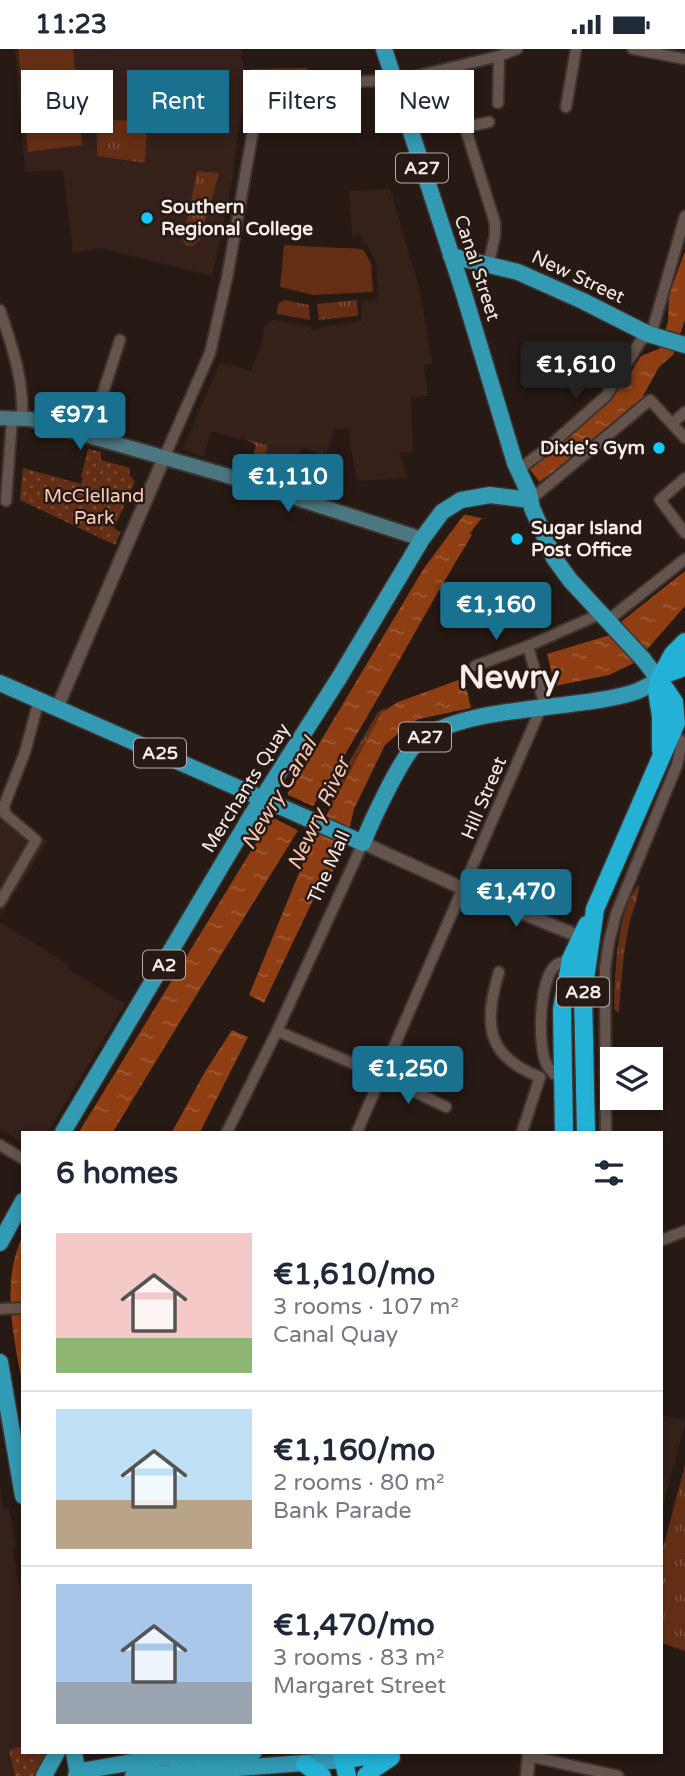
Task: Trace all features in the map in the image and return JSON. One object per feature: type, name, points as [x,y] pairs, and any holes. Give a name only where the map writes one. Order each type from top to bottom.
[{"type":"highway","points":[[661,678],[673,654],[685,642]]},
{"type":"highway","points":[[661,678],[679,669],[685,662]]},
{"type":"highway","name":"A28","points":[[661,678],[657,691],[670,728]]},
{"type":"highway","name":"A28","points":[[586,1130],[587,1076],[583,1033],[585,939],[670,728],[681,715],[685,699]]},
{"type":"highway","name":"A28","points":[[564,1131],[559,1075],[562,1009],[571,959],[585,939]]},
{"type":"highway","points":[[344,1763],[380,1754]]},
{"type":"highway","points":[[366,1776],[397,1754]]},
{"type":"highway","points":[[305,1764],[322,1776]]},
{"type":"main road","name":"A27","points":[[384,49],[391,70]]},
{"type":"main road","name":"Canal Street","points":[[411,133],[516,473],[531,508],[555,558],[570,580],[661,678]]},
{"type":"main road","name":"New Street","points":[[451,256],[518,272],[655,337],[682,345]]},
{"type":"main road","points":[[11,418],[89,436],[225,475],[422,539]]},
{"type":"main road","name":"Merchants Quay","points":[[64,1131],[270,801],[422,539],[449,506],[505,486],[516,473]]},
{"type":"main road","points":[[483,495],[526,497]]},
{"type":"main road","name":"A27","points":[[543,705],[635,692],[661,678]]},
{"type":"main road","name":"A25","points":[[0,683],[270,801]]},
{"type":"main road","name":"The Mall","points":[[357,841],[405,757],[431,733],[483,717],[543,705]]},
{"type":"main road","points":[[270,801],[357,841]]},
{"type":"main road","points":[[0,1243],[21,1205]]},
{"type":"main road","points":[[0,1362],[21,1484]]},
{"type":"main road","points":[[44,1776],[56,1754]]},
{"type":"main road","points":[[63,1754],[67,1776]]},
{"type":"main road","points":[[74,1754],[79,1774],[157,1758],[216,1758],[243,1772],[305,1764],[344,1763]]},
{"type":"main road","points":[[133,1776],[175,1771],[216,1758],[241,1754]]},
{"type":"street","points":[[445,70],[517,49]]},
{"type":"street","points":[[566,107],[576,49]]},
{"type":"street","points":[[633,49],[685,59]]},
{"type":"street","points":[[498,103],[499,56]]},
{"type":"street","points":[[57,708],[210,353],[227,278],[257,108],[266,93],[276,89],[375,81]]},
{"type":"street","points":[[474,125],[489,122]]},
{"type":"street","points":[[468,133],[495,223],[488,266]]},
{"type":"street","points":[[516,473],[606,396],[640,342],[655,337],[655,321],[685,216]]},
{"type":"street","points":[[0,310],[17,363],[23,400],[11,418],[6,501]]},
{"type":"street","points":[[89,436],[120,340]]},
{"type":"street","points":[[526,497],[650,400],[685,438]]},
{"type":"street","points":[[673,423],[685,412]]},
{"type":"street","points":[[685,478],[660,500],[685,533]]},
{"type":"street","points":[[475,666],[607,621],[685,559]]},
{"type":"street","points":[[528,646],[543,705]]},
{"type":"street","points":[[0,902],[36,840],[5,814],[4,806],[25,752],[39,700]]},
{"type":"street","name":"Hill Street","points":[[357,1131],[543,705]]},
{"type":"street","points":[[606,1131],[605,968],[609,942],[616,914],[672,779],[682,742],[670,728]]},
{"type":"street","points":[[357,841],[585,939]]},
{"type":"street","name":"The Mall","points":[[227,1131],[277,1031],[357,841]]},
{"type":"street","points":[[499,972],[491,997],[489,1020],[498,1046],[511,1060],[540,1077],[587,1076]]},
{"type":"street","points":[[277,1031],[446,1107]]},
{"type":"street","points":[[522,1131],[540,1077]]},
{"type":"street","points":[[0,1145],[21,1158]]},
{"type":"street","points":[[663,1240],[685,1231]]},
{"type":"street","points":[[3,1309],[21,1308]]},
{"type":"street","points":[[527,1776],[529,1754],[618,1776]]},
{"type":"shaded area","name":"Southern Regional College","points":[[15,49],[242,49],[245,70],[243,108],[231,188],[212,276],[100,248],[73,253],[63,170],[25,172],[22,133],[113,133],[113,70],[21,70],[21,123]]},
{"type":"shaded area","points":[[390,189],[420,291],[432,363],[424,366],[428,396],[411,397],[413,452],[399,453],[408,478],[357,481],[349,438],[350,429],[334,429],[326,456],[302,448],[288,482],[261,472],[249,472],[256,445],[243,437],[241,440],[212,431],[203,457],[183,449],[220,362],[251,371],[262,343],[264,327],[273,320],[310,326],[312,330],[361,321],[362,301],[375,300],[378,296],[376,262],[366,243],[362,243],[361,235],[352,236],[349,191]]},
{"type":"shaded area","points":[[0,798],[37,834],[48,841],[0,917]]},
{"type":"shaded area","points":[[0,922],[125,1004],[49,1131],[21,1131],[21,1142],[0,1129]]},
{"type":"shaded area","points":[[663,1415],[685,1420],[663,1504]]},
{"type":"shaded area","points":[[0,1486],[3,1508],[9,1508],[16,1546],[12,1547],[21,1594],[21,1747],[9,1750],[15,1776],[0,1776]]},
{"type":"green space","points":[[18,49],[73,49],[75,70],[21,70],[21,80]]},
{"type":"green space","points":[[307,68],[307,70],[250,70]]},
{"type":"green space","points":[[113,120],[127,121],[127,133],[146,133],[145,163],[97,156],[97,133],[113,133]]},
{"type":"green space","points":[[26,133],[81,133],[82,145],[28,152]]},
{"type":"green space","points":[[197,171],[219,173],[200,240],[193,246],[186,246],[183,241]]},
{"type":"green space","points":[[284,245],[363,249],[371,263],[373,292],[313,295],[280,287]]},
{"type":"green space","points":[[284,300],[309,305],[310,320],[277,314],[278,304]]},
{"type":"green space","points":[[357,300],[358,316],[319,320],[317,304]]},
{"type":"green space","points":[[243,438],[268,446],[260,474],[249,472],[256,445]]},
{"type":"green space","name":"McClelland Park","points":[[88,449],[101,452],[101,460],[130,468],[129,475],[135,481],[114,529],[121,532],[115,545],[20,500],[23,468],[81,484]]},
{"type":"green space","points":[[386,707],[332,805],[332,791],[378,712]]},
{"type":"green space","points":[[639,884],[625,948],[619,1013],[614,1009],[618,943],[631,895]]},
{"type":"green space","points":[[685,1465],[685,1651],[663,1643],[663,1548]]},
{"type":"green space","points":[[21,1747],[21,1754],[46,1754],[34,1776],[15,1776],[9,1750]]},
{"type":"water","points":[[685,251],[685,320],[673,355],[659,367],[642,398],[583,451],[488,518],[481,519],[470,533],[472,535],[344,756],[114,1131],[80,1131],[304,769],[424,568],[463,516],[560,445],[607,403],[625,382],[641,356],[659,349],[668,322],[669,295]]},
{"type":"water","points":[[685,571],[685,606],[636,662],[609,675],[555,686],[547,654],[610,635],[622,621]]},
{"type":"water","points":[[464,678],[471,708],[419,719],[385,745],[354,809],[345,847],[329,879],[324,877],[264,1003],[249,995],[315,834],[382,712],[398,702]]},
{"type":"water","points":[[232,1030],[248,1037],[201,1131],[173,1131],[206,1070]]},
{"type":"water","points":[[21,1240],[21,1376],[11,1311],[12,1272]]},
{"type":"pier","points":[[528,467],[542,485],[490,520],[463,514],[511,477]]},
{"type":"pier","points":[[286,790],[288,795],[313,806],[299,831],[270,818]]},
{"type":"place","name":"Southern Regional College","points":[[147,218]]},
{"type":"place","name":"Dixie's Gym","points":[[659,448]]},
{"type":"place","name":"Sugar Island Post Office","points":[[517,539]]},
{"type":"district","name":"Newry","points":[[509,677]]},
{"type":"water label","name":"Newry Canal","points":[[279,794]]},
{"type":"water label","name":"Newry River","points":[[319,814]]}]
